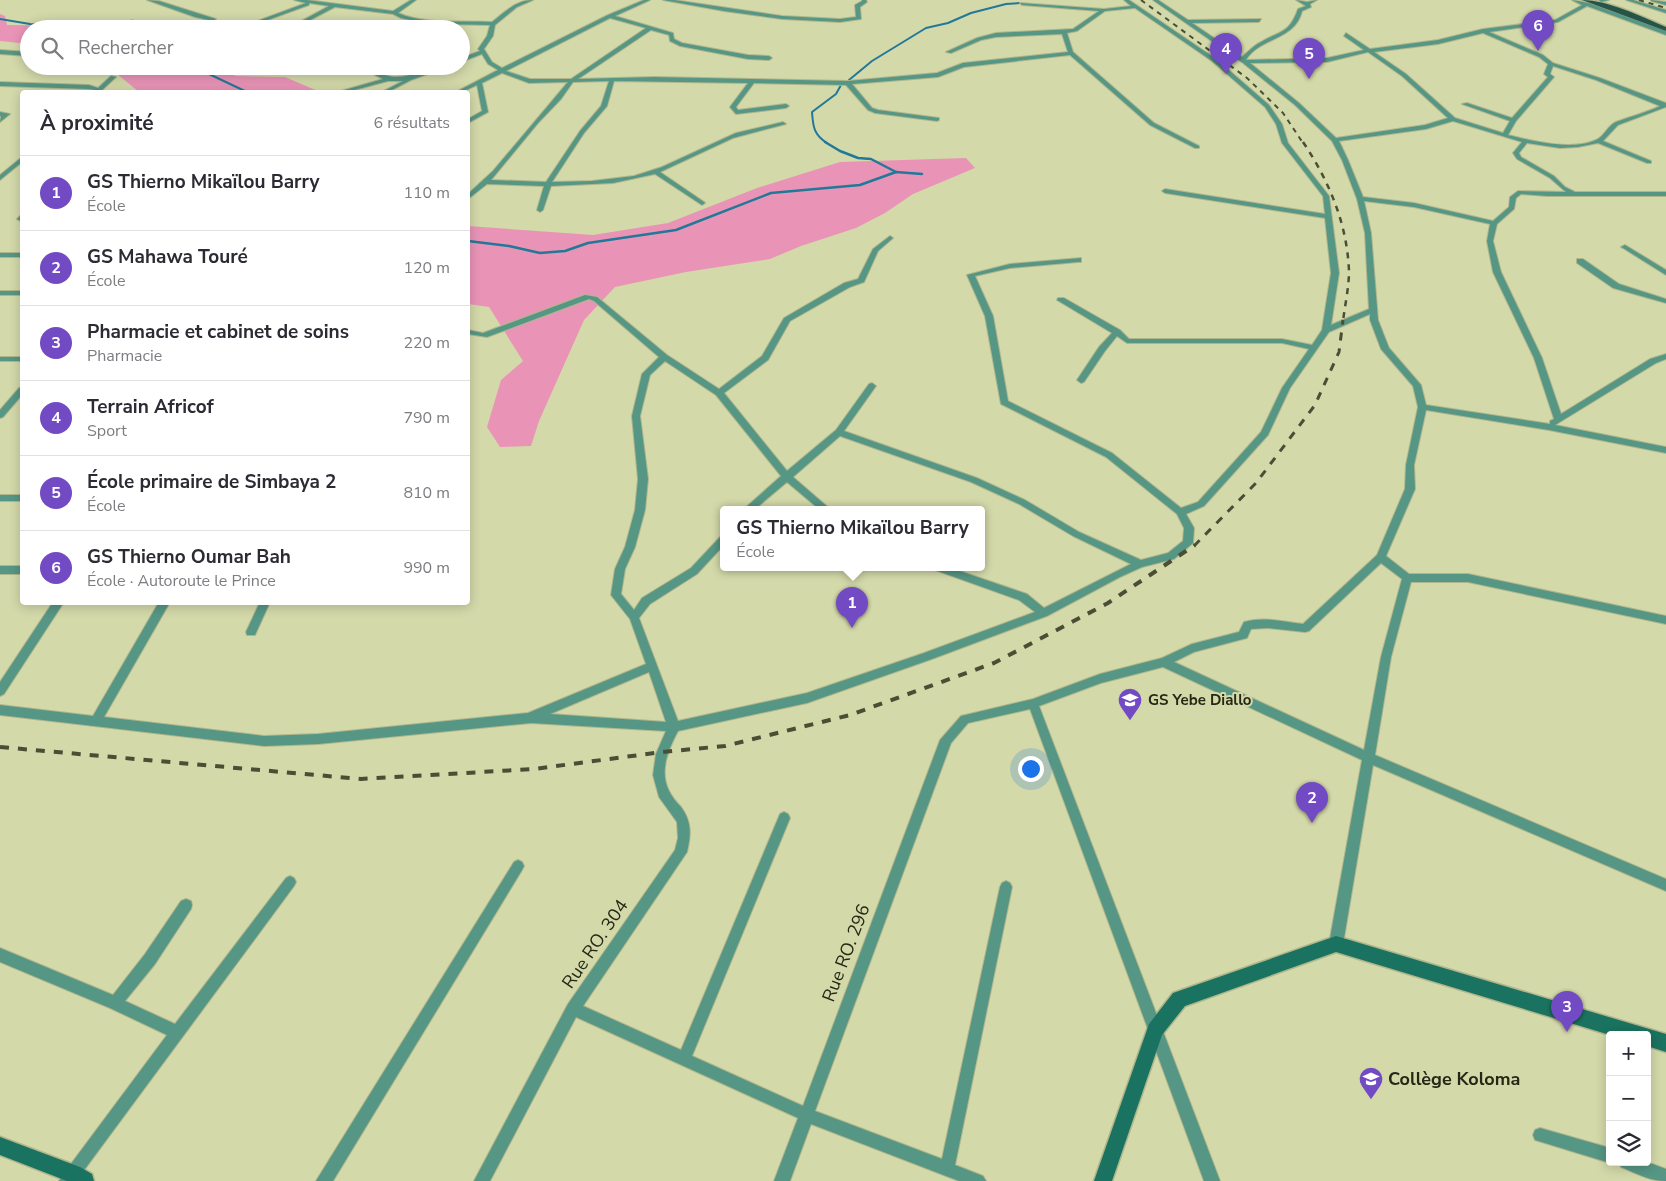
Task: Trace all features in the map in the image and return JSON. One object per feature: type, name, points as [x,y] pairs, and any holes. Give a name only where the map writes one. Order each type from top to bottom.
[{"type":"main road","points":[[1602,0],[1666,24]]},
{"type":"main road","points":[[1586,2],[1635,16],[1666,29]]},
{"type":"street","points":[[149,0],[165,4],[200,18],[213,19]]},
{"type":"street","points":[[296,0],[394,13],[419,20]]},
{"type":"street","points":[[394,13],[414,0]]},
{"type":"street","points":[[514,0],[524,3]]},
{"type":"street","points":[[531,0],[515,6],[493,24],[490,36],[481,49],[490,63],[502,72],[529,81],[612,80],[848,83],[938,75],[964,66],[1071,53]]},
{"type":"street","points":[[463,90],[610,16],[648,0]]},
{"type":"street","points":[[665,0],[712,8],[806,19],[852,21],[859,18],[856,6],[865,2],[864,0]]},
{"type":"street","points":[[697,5],[715,0]]},
{"type":"street","points":[[1126,0],[1214,60],[1259,97],[1279,124],[1285,143],[1326,196],[1335,273],[1326,330],[1286,388],[1264,433],[1201,504],[1180,512]]},
{"type":"street","points":[[1155,0],[1243,61],[1297,104],[1335,140],[1346,160],[1360,199],[1368,233],[1374,320],[1386,349],[1417,385],[1422,407],[1410,465],[1410,489],[1381,557],[1304,628],[1282,627],[1258,622],[1248,625],[1243,635],[1192,648],[1164,662],[1100,680],[1033,704],[1212,1181]]},
{"type":"street","points":[[1298,0],[1307,4]]},
{"type":"street","points":[[1243,61],[1262,43],[1291,29],[1299,18],[1300,10],[1309,6],[1307,4],[1315,0]]},
{"type":"street","points":[[1574,0],[1586,2],[1666,33]]},
{"type":"street","points":[[1628,0],[1666,12]]},
{"type":"street","points":[[1653,0],[1666,2]]},
{"type":"street","points":[[263,20],[312,2]]},
{"type":"street","points":[[1243,61],[1327,60],[1367,51],[1438,42],[1482,31],[1556,21],[1586,2]]},
{"type":"street","points":[[306,20],[335,4]]},
{"type":"street","points":[[1022,4],[1104,10],[1135,7]]},
{"type":"street","points":[[949,52],[996,34],[1075,30],[1104,10]]},
{"type":"street","points":[[610,16],[671,34],[672,40],[680,44],[769,58]]},
{"type":"street","points":[[1187,22],[1259,20]]},
{"type":"street","points":[[470,22],[493,24]]},
{"type":"street","points":[[470,194],[476,187],[485,182],[547,110],[564,94],[571,81],[650,28]]},
{"type":"street","points":[[1482,31],[1541,56],[1551,64],[1598,79],[1665,105]]},
{"type":"street","points":[[1064,32],[1071,53],[1152,124],[1198,147]]},
{"type":"street","points":[[1346,35],[1403,75],[1429,97],[1443,113],[1453,119],[1526,141],[1571,145],[1598,141],[1604,137],[1608,129],[1614,124],[1658,110],[1665,105]]},
{"type":"street","points":[[0,52],[20,53]]},
{"type":"street","points":[[470,57],[482,52]]},
{"type":"street","points":[[1505,135],[1513,120],[1550,77],[1547,74],[1551,64]]},
{"type":"street","points":[[379,75],[388,79]]},
{"type":"street","points":[[390,90],[421,75]]},
{"type":"street","points":[[100,90],[114,77]]},
{"type":"street","points":[[350,90],[388,79],[409,79]]},
{"type":"street","points":[[540,210],[548,184],[582,132],[604,106],[612,80]]},
{"type":"street","points":[[752,81],[733,107],[736,112],[786,106]]},
{"type":"street","points":[[470,120],[485,112],[479,82]]},
{"type":"street","points":[[848,83],[870,109],[878,112],[937,119]]},
{"type":"street","points":[[0,84],[89,87],[96,90]]},
{"type":"street","points":[[1465,104],[1513,120]]},
{"type":"street","points":[[1658,110],[1666,116]]},
{"type":"street","points":[[0,114],[8,114],[0,120]]},
{"type":"street","points":[[1335,140],[1426,127],[1453,119]]},
{"type":"street","points":[[485,182],[593,184],[627,180],[656,172],[726,139],[750,130],[783,124]]},
{"type":"street","points":[[1526,141],[1516,153],[1519,158],[1552,177],[1563,188],[1574,195]]},
{"type":"street","points":[[1598,141],[1649,162]]},
{"type":"street","points":[[0,178],[20,161]]},
{"type":"street","points":[[0,170],[20,170]]},
{"type":"street","points":[[656,172],[702,203]]},
{"type":"street","points":[[1165,191],[1248,202],[1328,218]]},
{"type":"street","points":[[1558,419],[1538,358],[1497,272],[1490,241],[1494,223],[1512,208],[1513,197],[1520,192],[1574,195],[1666,194]]},
{"type":"street","points":[[1360,199],[1414,205],[1494,223]]},
{"type":"street","points":[[719,393],[765,358],[787,320],[847,285],[861,280],[875,250],[890,238]]},
{"type":"street","points":[[1625,247],[1666,273]]},
{"type":"street","points":[[0,255],[20,255]]},
{"type":"street","points":[[0,710],[264,742],[318,739],[531,718],[674,727],[807,698],[1043,613],[1140,564],[1171,556],[1188,543],[1189,528],[1180,512],[1109,455],[1004,402],[989,316],[971,275],[1010,266],[1078,260]]},
{"type":"street","points":[[1580,261],[1616,286],[1666,301]]},
{"type":"street","points":[[0,293],[20,293]]},
{"type":"street","points":[[470,332],[484,335],[588,297],[597,299],[664,357],[719,393],[787,477],[821,506]]},
{"type":"street","points":[[1060,300],[1110,330],[1117,332],[1127,341],[1282,341],[1314,348]]},
{"type":"street","points":[[1326,330],[1373,310]]},
{"type":"street","points":[[1081,380],[1102,349],[1117,332]]},
{"type":"street","points":[[1549,427],[1558,419],[1653,361],[1666,356]]},
{"type":"street","points":[[664,357],[646,374],[636,416],[643,479],[640,510],[630,547],[620,569],[616,594],[634,617],[644,640],[651,666],[674,727]]},
{"type":"street","points":[[0,359],[20,359]]},
{"type":"street","points":[[753,506],[839,432],[872,386]]},
{"type":"street","points":[[0,415],[20,392]]},
{"type":"street","points":[[1422,407],[1549,427],[1666,450]]},
{"type":"street","points":[[839,432],[974,480],[1022,502],[1076,534],[1140,564]]},
{"type":"street","points":[[0,498],[20,498]]},
{"type":"street","points":[[634,617],[646,601],[694,571],[720,543]]},
{"type":"street","points":[[1381,557],[1407,578],[1468,578],[1666,620]]},
{"type":"street","points":[[0,570],[20,570]]},
{"type":"street","points":[[949,571],[1022,597],[1043,613]]},
{"type":"street","points":[[1336,944],[1386,657],[1407,578]]},
{"type":"street","points":[[0,691],[57,605]]},
{"type":"street","points":[[96,721],[163,605]]},
{"type":"street","points":[[251,632],[264,605]]},
{"type":"street","points":[[1164,662],[1368,757],[1666,885]]},
{"type":"street","points":[[531,718],[651,666]]},
{"type":"street","name":"Rue RO. 296","points":[[782,1181],[805,1114],[946,740],[965,719],[1033,704]]},
{"type":"street","name":"Rue RO. 304","points":[[482,1181],[573,1009],[681,852],[686,835],[684,822],[665,796],[659,781],[662,752],[674,727]]},
{"type":"street","points":[[684,1059],[784,818]]},
{"type":"street","points":[[324,1181],[518,866]]},
{"type":"street","points":[[0,1146],[75,1179],[178,1033],[290,882]]},
{"type":"street","points":[[947,1169],[1006,887]]},
{"type":"street","points":[[115,1003],[150,959],[186,905]]},
{"type":"street","points":[[1103,1181],[1155,1030],[1179,999],[1336,944],[1625,1031]]},
{"type":"street","points":[[0,955],[115,1003],[178,1033]]},
{"type":"street","points":[[573,1009],[805,1114],[978,1181]]},
{"type":"street","points":[[1651,1038],[1666,1043]]},
{"type":"street","points":[[1540,1134],[1606,1155]]},
{"type":"street","points":[[1637,1166],[1666,1177]]},
{"type":"shaded area","points":[[0,14],[5,16],[7,25],[20,25],[20,43],[0,41]]},
{"type":"shaded area","points":[[118,75],[285,77],[315,90],[137,90]]},
{"type":"shaded area","points":[[966,158],[975,168],[913,194],[885,213],[856,228],[801,246],[770,259],[686,272],[615,287],[584,320],[539,421],[531,446],[500,447],[487,427],[501,380],[523,361],[489,307],[470,304],[470,226],[593,235],[668,223],[757,188],[840,162]]},
{"type":"waterway","points":[[849,80],[872,61],[926,28],[948,23],[971,13],[1006,4],[1021,3]]},
{"type":"waterway","points":[[0,19],[20,22]]},
{"type":"waterway","points":[[211,75],[243,90]]},
{"type":"waterway","points":[[827,143],[819,137],[815,130],[812,112],[836,94],[841,85]]},
{"type":"waterway","points":[[825,142],[840,151],[858,158],[871,159],[896,172]]},
{"type":"waterway","points":[[470,241],[509,246],[540,253],[565,251],[588,243],[676,230],[771,193],[860,185],[896,172]]},
{"type":"waterway","points":[[896,172],[922,174]]},
{"type":"railway","points":[[1141,0],[1247,78],[1283,113],[1303,143]]},
{"type":"railway","points":[[1639,0],[1666,8]]},
{"type":"railway","points":[[1303,142],[1328,187],[1345,236],[1349,271],[1343,321]]},
{"type":"railway","points":[[1195,545],[1256,483],[1315,405],[1339,352],[1343,320]]},
{"type":"railway","points":[[0,747],[361,779],[534,769],[662,752],[725,746],[850,715],[994,663],[1108,603],[1195,545]]},
{"type":"place","name":"GS Thierno Oumar Bah","points":[[1538,51]]},
{"type":"place","name":"Terrain Africof","points":[[1226,74]]},
{"type":"place","name":"École primaire de Simbaya 2","points":[[1309,79]]},
{"type":"place","name":"GS Thierno Mikaïlou Barry","points":[[852,628]]},
{"type":"place","name":"GS Yebe Diallo","points":[[1130,721]]},
{"type":"place","name":"GS Mahawa Touré","points":[[1312,823]]},
{"type":"place","name":"Pharmacie et cabinet de soins","points":[[1567,1032]]},
{"type":"place","name":"Collège Koloma","points":[[1371,1100]]}]
